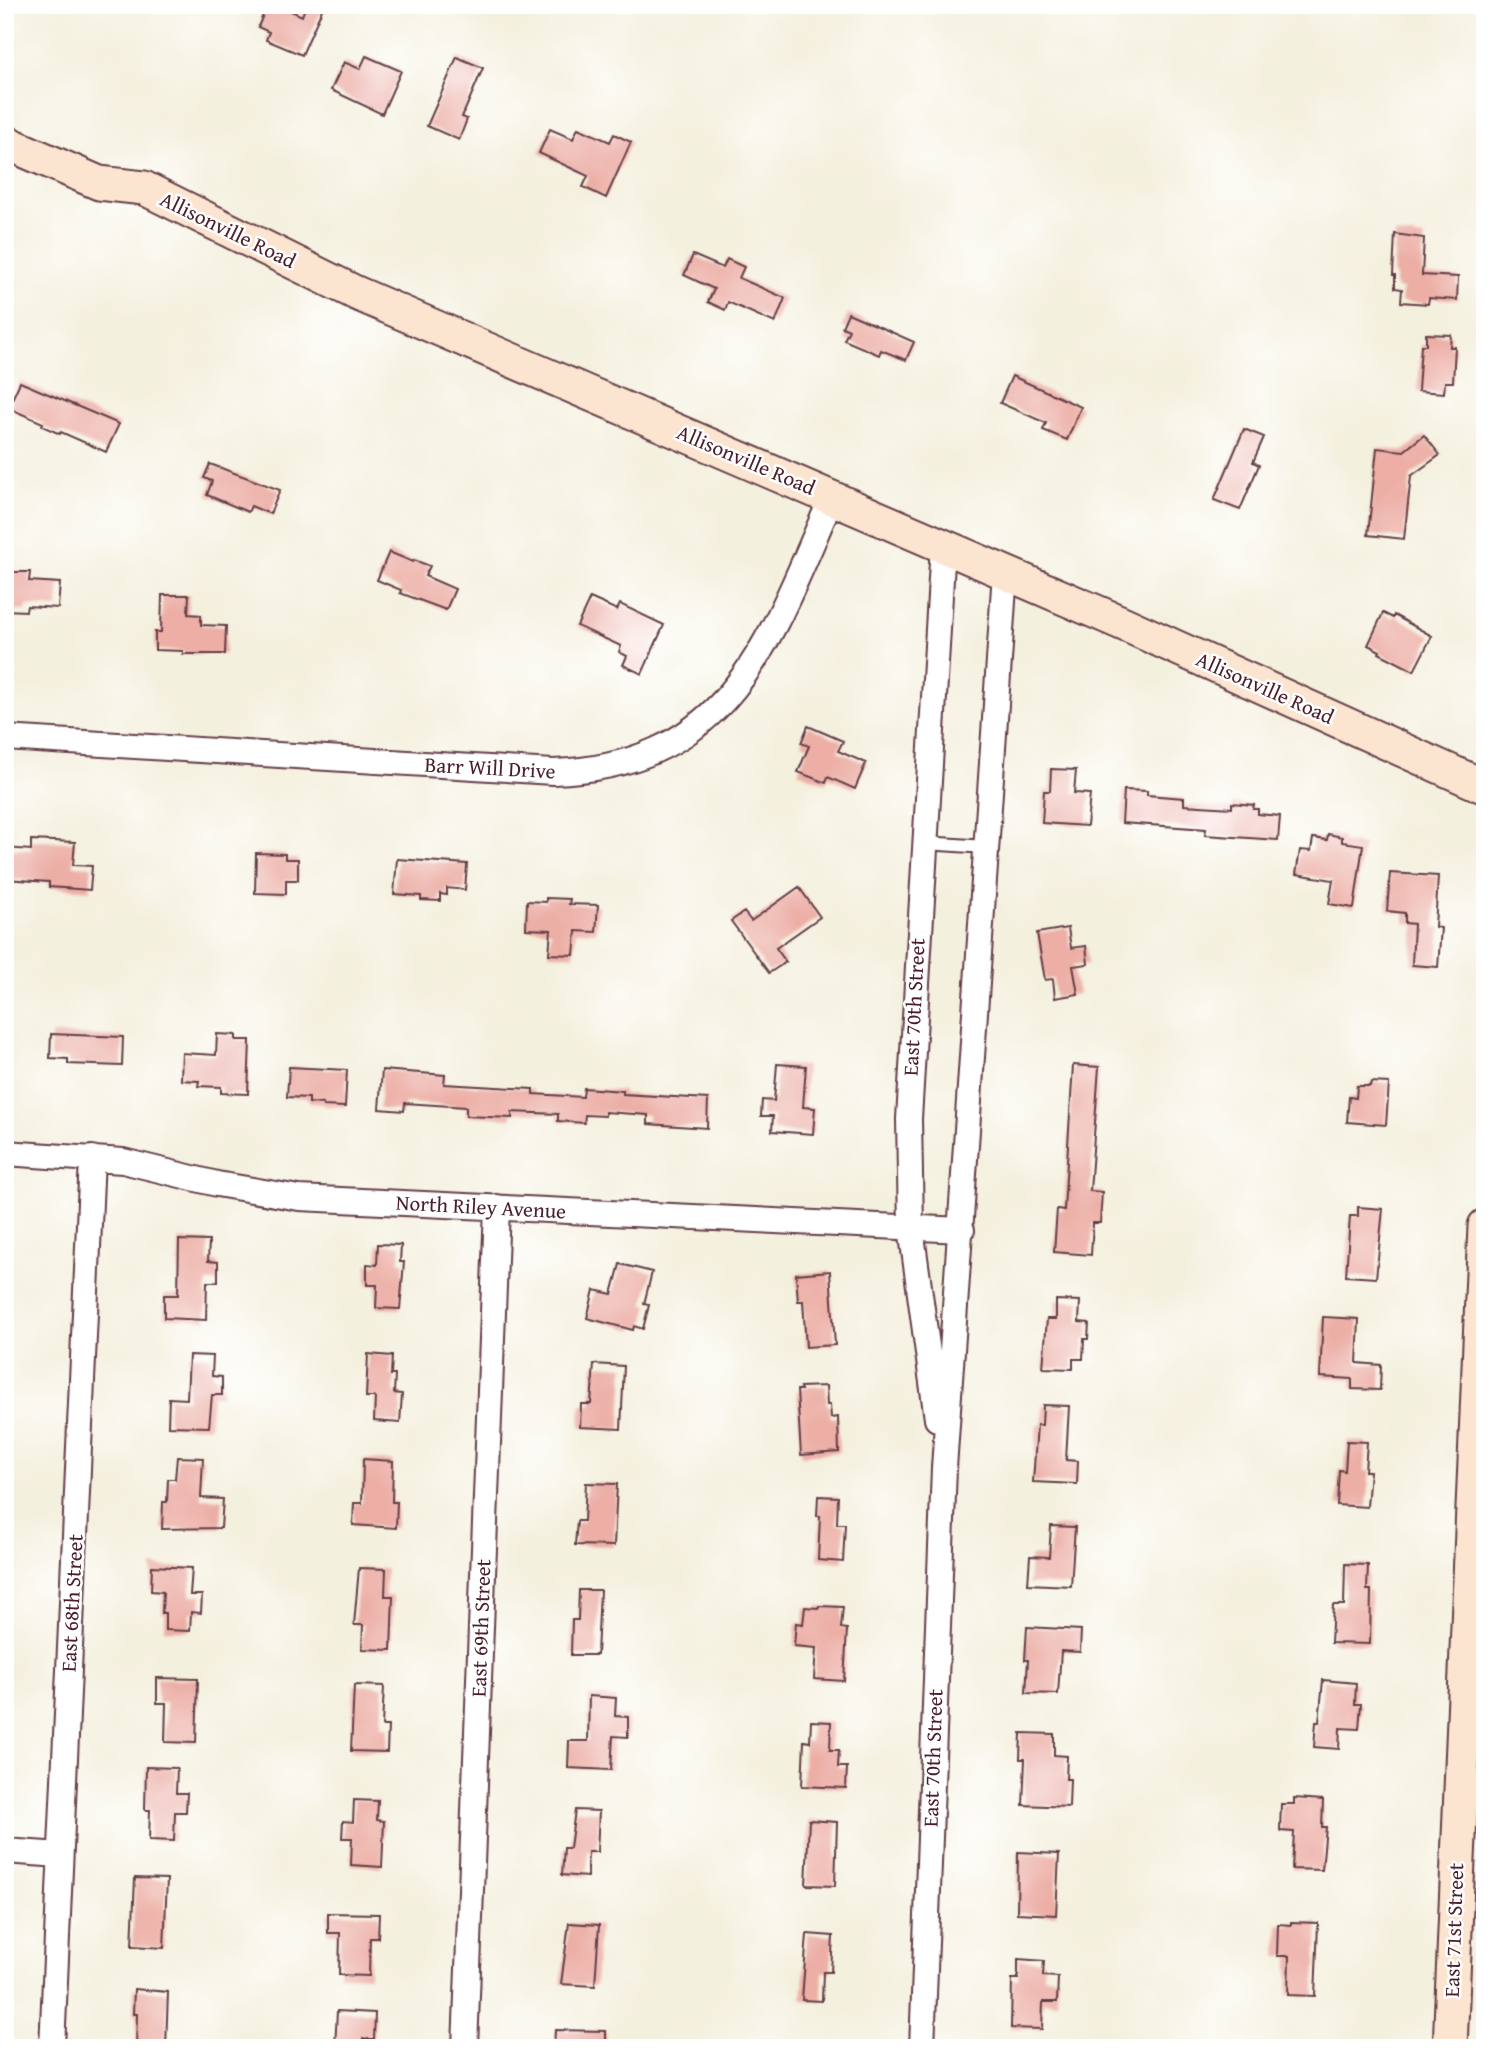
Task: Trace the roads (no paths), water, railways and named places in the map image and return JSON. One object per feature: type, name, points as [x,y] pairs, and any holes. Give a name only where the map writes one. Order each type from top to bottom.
[{"type":"main road","name":"Allisonville Road","points":[[5,142],[99,183],[144,188],[356,293],[1005,572],[1485,787]]},
{"type":"main road","name":"East 71st Street","points":[[1450,2048],[1485,1226]]},
{"type":"street","name":"Barr Will Drive","points":[[5,738],[543,772],[580,771],[625,761],[652,751],[692,729],[721,705],[745,677],[774,629],[832,498]]},
{"type":"street","name":"East 70th Street","points":[[943,545],[909,1084],[911,1228],[944,1468]]},
{"type":"street","name":"East 70th Street","points":[[922,2048],[944,1468],[1005,572]]},
{"type":"street","name":"North Riley Avenue","points":[[5,1153],[123,1161],[217,1185],[299,1198],[962,1230]]},
{"type":"street","name":"East 68th Street","points":[[52,2048],[92,1158]]},
{"type":"street","name":"East 69th Street","points":[[465,2048],[497,1208]]},
{"type":"street","points":[[5,1852],[60,1855]]},
{"type":"lane","points":[[924,843],[987,847]]}]
